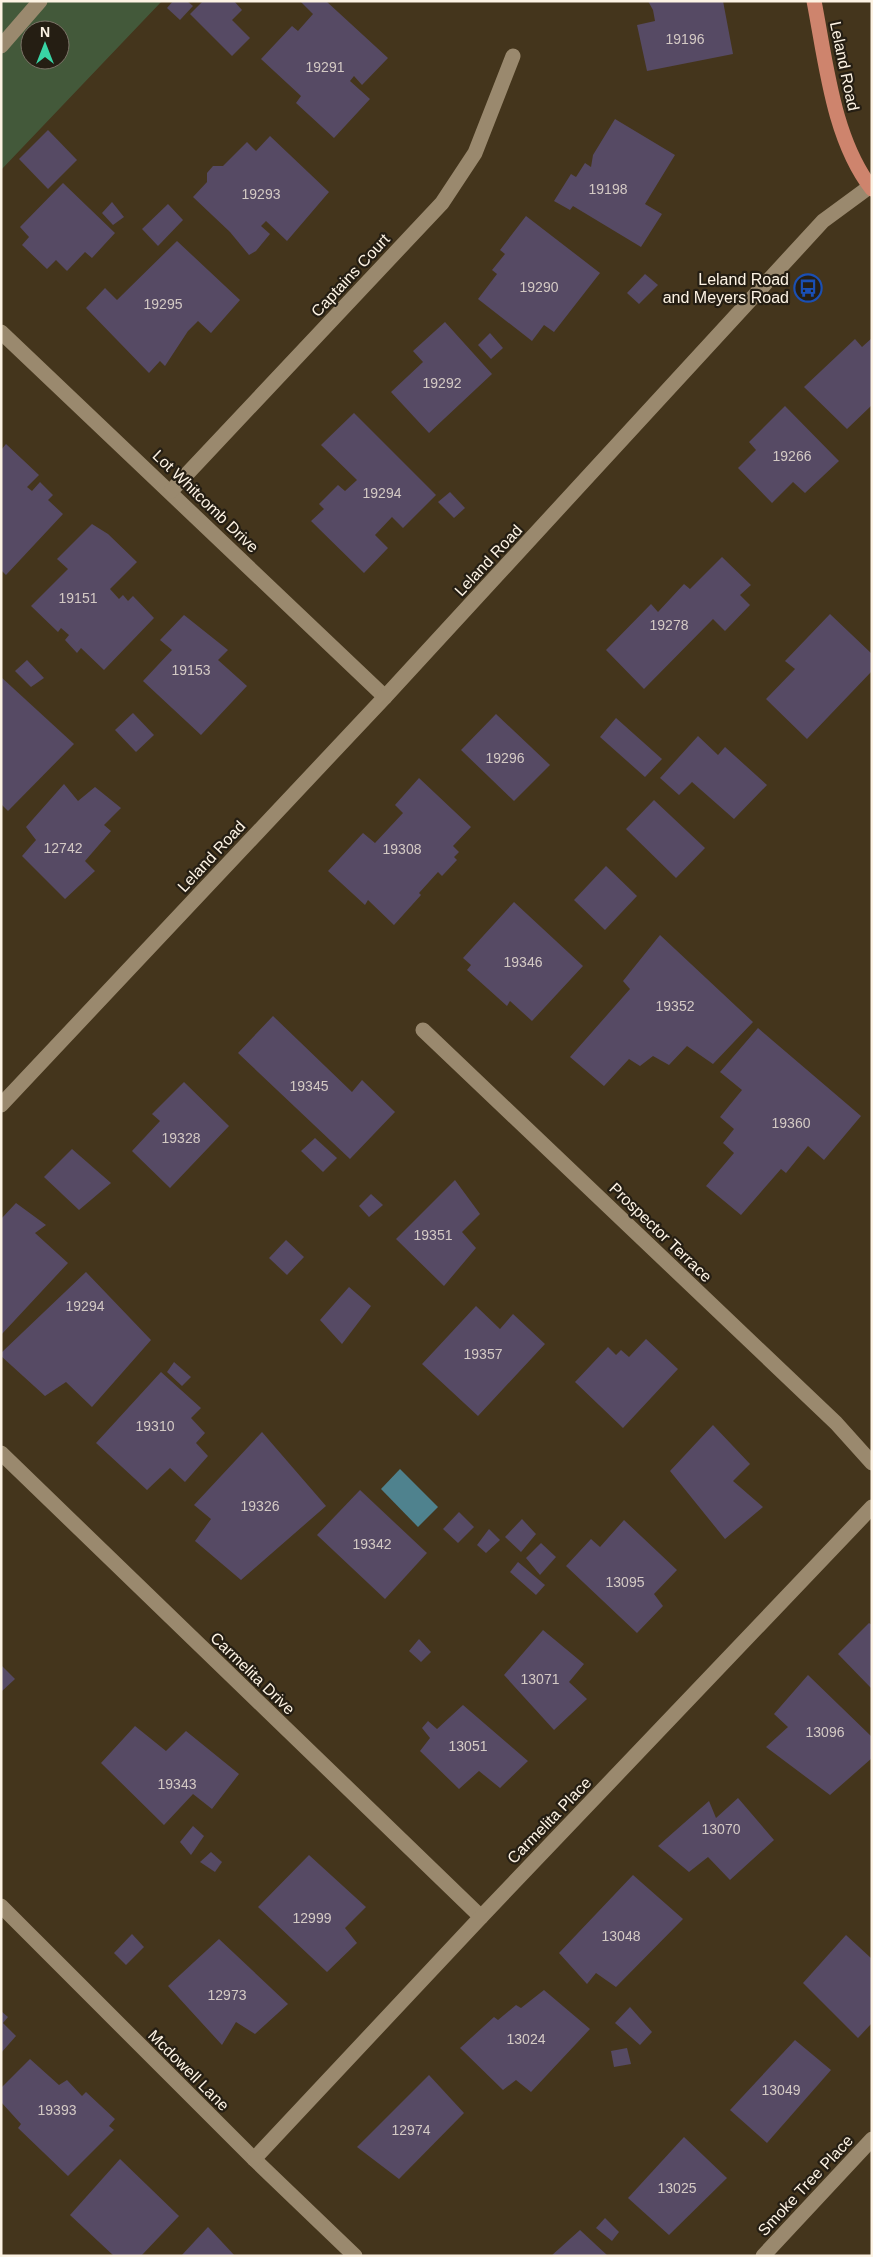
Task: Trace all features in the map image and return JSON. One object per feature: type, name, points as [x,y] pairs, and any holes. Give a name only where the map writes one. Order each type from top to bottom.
[{"type":"main road","name":"Leland Road","points":[[814,1],[844,138],[854,161],[871,187]]},
{"type":"street","points":[[1,46],[40,1]]},
{"type":"street","name":"Captains Court","points":[[171,491],[442,203],[475,153],[513,56]]},
{"type":"street","name":"Leland Road","points":[[1,1105],[385,697],[823,221],[871,187]]},
{"type":"street","name":"Lot Whitcomb Drive","points":[[1,332],[171,491],[385,697]]},
{"type":"street","name":"Prospector Terrace","points":[[423,1030],[836,1423],[872,1463]]},
{"type":"street","name":"Carmelita Drive","points":[[1,1453],[481,1917]]},
{"type":"street","name":"Carmelita Place","points":[[254,2159],[481,1917],[872,1507]]},
{"type":"street","name":"Mcdowell Lane","points":[[1,1906],[254,2159],[355,2256]]},
{"type":"street","name":"Smoke Tree Place","points":[[770,2253],[872,2139]]},
{"type":"green space","points":[[1,1],[162,1],[1,170]]},
{"type":"water","points":[[400,1469],[438,1507],[418,1527],[381,1489]]},
{"type":"building","points":[[173,1],[187,1],[193,6],[180,20],[167,8]]},
{"type":"building","points":[[203,1],[234,1],[242,10],[232,20],[250,38],[232,56],[190,14]]},
{"type":"building","points":[[300,1],[326,1],[388,58],[362,85],[354,76],[350,81],[370,99],[334,138],[296,103],[301,96],[261,59],[292,26],[298,31],[313,14]]},
{"type":"building","points":[[648,1],[723,1],[733,54],[647,71],[637,25],[655,21],[653,10]]},
{"type":"building","points":[[615,119],[675,155],[645,204],[662,214],[641,247],[573,206],[570,210],[554,201],[571,174],[576,177],[585,163],[591,167],[593,155]]},
{"type":"building","points":[[48,130],[77,160],[48,189],[19,159]]},
{"type":"building","points":[[270,136],[329,192],[287,241],[266,221],[261,226],[270,234],[256,251],[249,255],[230,232],[193,197],[207,182],[207,173],[213,166],[223,166],[247,142],[256,151]]},
{"type":"building","points":[[63,183],[115,233],[92,258],[85,252],[67,271],[56,260],[47,269],[22,245],[29,237],[20,227]]},
{"type":"building","points":[[112,202],[124,217],[113,225],[102,213]]},
{"type":"building","points":[[168,204],[183,220],[158,246],[142,229]]},
{"type":"building","points":[[526,216],[600,273],[554,332],[544,325],[532,341],[478,299],[497,274],[492,270],[505,254],[500,250]]},
{"type":"building","points":[[177,241],[240,300],[211,333],[198,321],[188,331],[165,366],[160,361],[149,373],[86,308],[105,288],[117,300]]},
{"type":"building","points":[[645,274],[658,285],[639,304],[627,293]]},
{"type":"building","points":[[445,322],[492,374],[429,433],[391,392],[423,362],[413,351]]},
{"type":"building","points":[[490,333],[503,348],[491,359],[478,345]]},
{"type":"building","points":[[872,338],[872,405],[847,429],[804,387],[855,339],[862,347]]},
{"type":"building","points":[[785,406],[839,461],[805,493],[793,482],[772,503],[738,468],[756,450],[749,442]]},
{"type":"building","points":[[354,413],[436,495],[403,528],[392,517],[375,535],[388,548],[364,573],[311,521],[324,509],[319,504],[338,485],[345,491],[357,480],[321,445]]},
{"type":"building","points":[[6,444],[39,475],[27,487],[32,491],[40,482],[53,495],[48,500],[63,514],[6,575],[1,570],[1,450]]},
{"type":"building","points":[[450,492],[465,508],[454,518],[438,502]]},
{"type":"building","points":[[92,524],[108,534],[137,562],[110,589],[119,599],[123,595],[128,601],[133,596],[154,618],[104,670],[81,648],[77,653],[65,640],[69,635],[61,628],[58,632],[31,606],[68,569],[57,559]]},
{"type":"building","points":[[722,557],[751,585],[740,595],[750,605],[725,631],[713,619],[644,689],[606,650],[651,604],[658,612],[684,584],[690,589]]},
{"type":"building","points":[[830,614],[872,654],[872,671],[807,739],[766,699],[795,669],[785,661]]},
{"type":"building","points":[[184,615],[228,650],[218,660],[247,686],[201,735],[143,681],[172,650],[160,640]]},
{"type":"building","points":[[27,660],[44,678],[31,687],[15,671]]},
{"type":"building","points":[[1,677],[74,744],[8,811],[1,804]]},
{"type":"building","points":[[133,713],[154,735],[136,752],[115,730]]},
{"type":"building","points":[[496,714],[550,765],[514,801],[461,750]]},
{"type":"building","points":[[616,718],[662,759],[645,777],[600,737]]},
{"type":"building","points":[[698,736],[718,755],[725,747],[767,785],[734,819],[692,782],[679,795],[660,778]]},
{"type":"building","points":[[419,778],[471,827],[453,846],[459,852],[454,857],[457,860],[442,876],[438,872],[419,893],[421,895],[394,925],[368,900],[365,905],[328,871],[363,833],[375,843],[403,813],[395,805]]},
{"type":"building","points":[[64,784],[78,801],[95,787],[121,808],[104,825],[111,831],[85,861],[95,871],[65,899],[22,856],[36,840],[26,827]]},
{"type":"building","points":[[654,800],[705,848],[676,878],[626,829]]},
{"type":"building","points":[[606,866],[637,896],[605,930],[574,900]]},
{"type":"building","points":[[514,902],[583,966],[532,1021],[510,1001],[507,1006],[467,970],[471,965],[463,958]]},
{"type":"building","points":[[660,935],[753,1022],[713,1064],[687,1046],[669,1065],[653,1056],[640,1066],[629,1059],[604,1086],[570,1057],[630,989],[623,981]]},
{"type":"building","points":[[273,1016],[352,1092],[362,1080],[395,1112],[350,1159],[238,1053]]},
{"type":"building","points":[[758,1028],[861,1116],[824,1160],[808,1146],[786,1173],[781,1169],[741,1215],[706,1186],[734,1153],[723,1143],[734,1129],[720,1117],[742,1090],[720,1072]]},
{"type":"building","points":[[184,1082],[229,1126],[170,1188],[132,1151],[160,1121],[152,1114]]},
{"type":"building","points":[[315,1138],[337,1158],[323,1172],[301,1151]]},
{"type":"building","points":[[72,1149],[111,1183],[79,1210],[44,1177]]},
{"type":"building","points":[[455,1180],[480,1214],[462,1232],[476,1248],[444,1286],[396,1239]]},
{"type":"building","points":[[371,1194],[383,1205],[369,1217],[359,1206]]},
{"type":"building","points":[[16,1203],[46,1225],[35,1233],[68,1263],[1,1335],[1,1219]]},
{"type":"building","points":[[286,1240],[304,1257],[287,1275],[269,1258]]},
{"type":"building","points":[[86,1272],[151,1340],[92,1407],[66,1382],[45,1396],[1,1356],[1,1353]]},
{"type":"building","points":[[349,1287],[371,1306],[342,1344],[320,1320]]},
{"type":"building","points":[[476,1306],[500,1329],[513,1314],[545,1344],[478,1416],[422,1364]]},
{"type":"building","points":[[646,1339],[678,1369],[623,1428],[575,1382],[608,1347],[616,1355],[621,1350],[629,1357]]},
{"type":"building","points":[[174,1362],[191,1377],[182,1386],[167,1372]]},
{"type":"building","points":[[161,1372],[201,1408],[191,1418],[205,1433],[196,1443],[208,1456],[185,1482],[170,1468],[147,1490],[96,1443]]},
{"type":"building","points":[[713,1425],[750,1464],[733,1481],[763,1507],[725,1539],[670,1471]]},
{"type":"building","points":[[262,1432],[326,1506],[241,1580],[195,1541],[211,1519],[194,1505]]},
{"type":"building","points":[[360,1490],[427,1553],[385,1599],[317,1535]]},
{"type":"building","points":[[459,1512],[474,1527],[458,1543],[443,1529]]},
{"type":"building","points":[[522,1519],[536,1534],[521,1552],[505,1537]]},
{"type":"building","points":[[624,1520],[677,1570],[654,1594],[663,1606],[637,1633],[566,1566],[591,1539],[600,1547]]},
{"type":"building","points":[[489,1529],[500,1540],[486,1553],[477,1545]]},
{"type":"building","points":[[541,1543],[556,1557],[540,1575],[526,1558]]},
{"type":"building","points":[[518,1562],[545,1585],[536,1595],[510,1572]]},
{"type":"building","points":[[869,1623],[872,1625],[872,1689],[838,1654]]},
{"type":"building","points":[[543,1630],[584,1664],[569,1682],[587,1699],[554,1730],[504,1675]]},
{"type":"building","points":[[419,1639],[431,1652],[421,1662],[409,1651]]},
{"type":"building","points":[[1,1665],[15,1679],[1,1692]]},
{"type":"building","points":[[808,1675],[872,1737],[872,1758],[830,1795],[766,1747],[788,1727],[774,1714]]},
{"type":"building","points":[[463,1705],[528,1761],[500,1788],[479,1771],[459,1789],[420,1751],[430,1738],[422,1728],[428,1721],[437,1729]]},
{"type":"building","points":[[135,1726],[166,1751],[186,1731],[239,1774],[212,1809],[193,1794],[164,1825],[101,1763]]},
{"type":"building","points":[[738,1798],[774,1840],[730,1880],[708,1857],[689,1872],[658,1846],[709,1801],[716,1818]]},
{"type":"building","points":[[193,1826],[204,1836],[191,1855],[180,1842]]},
{"type":"building","points":[[211,1852],[222,1862],[215,1872],[200,1862]]},
{"type":"building","points":[[309,1855],[366,1907],[345,1928],[357,1943],[327,1972],[258,1907]]},
{"type":"building","points":[[633,1875],[683,1919],[616,1987],[596,1973],[587,1984],[559,1953]]},
{"type":"building","points":[[132,1934],[144,1947],[126,1965],[114,1953]]},
{"type":"building","points":[[846,1935],[872,1959],[872,2023],[858,2038],[803,1983]]},
{"type":"building","points":[[219,1939],[288,2004],[255,2034],[236,2022],[222,2045],[168,1986]]},
{"type":"building","points":[[544,1990],[590,2029],[531,2092],[516,2080],[503,2090],[460,2048],[494,2017],[498,2020],[516,2005],[521,2008]]},
{"type":"building","points":[[630,2007],[652,2032],[640,2045],[615,2023]]},
{"type":"building","points":[[1,2011],[8,2017],[3,2023],[16,2036],[1,2053]]},
{"type":"building","points":[[795,2040],[831,2070],[767,2143],[730,2110]]},
{"type":"building","points":[[627,2048],[631,2064],[614,2067],[611,2051]]},
{"type":"building","points":[[30,2059],[59,2085],[67,2080],[82,2096],[86,2092],[115,2119],[109,2126],[114,2130],[68,2176],[18,2128],[21,2124],[1,2102],[1,2088]]},
{"type":"building","points":[[429,2075],[464,2113],[399,2179],[357,2147]]},
{"type":"building","points":[[684,2137],[727,2178],[669,2235],[628,2198]]},
{"type":"building","points":[[120,2159],[179,2216],[141,2256],[114,2256],[70,2215]]},
{"type":"building","points":[[605,2218],[619,2232],[612,2241],[596,2228]]},
{"type":"building","points":[[208,2227],[235,2256],[181,2256]]},
{"type":"building","points":[[580,2230],[608,2256],[551,2256]]},
{"type":"place","name":"Leland Road and Meyers Road","points":[[808,288]]}]
